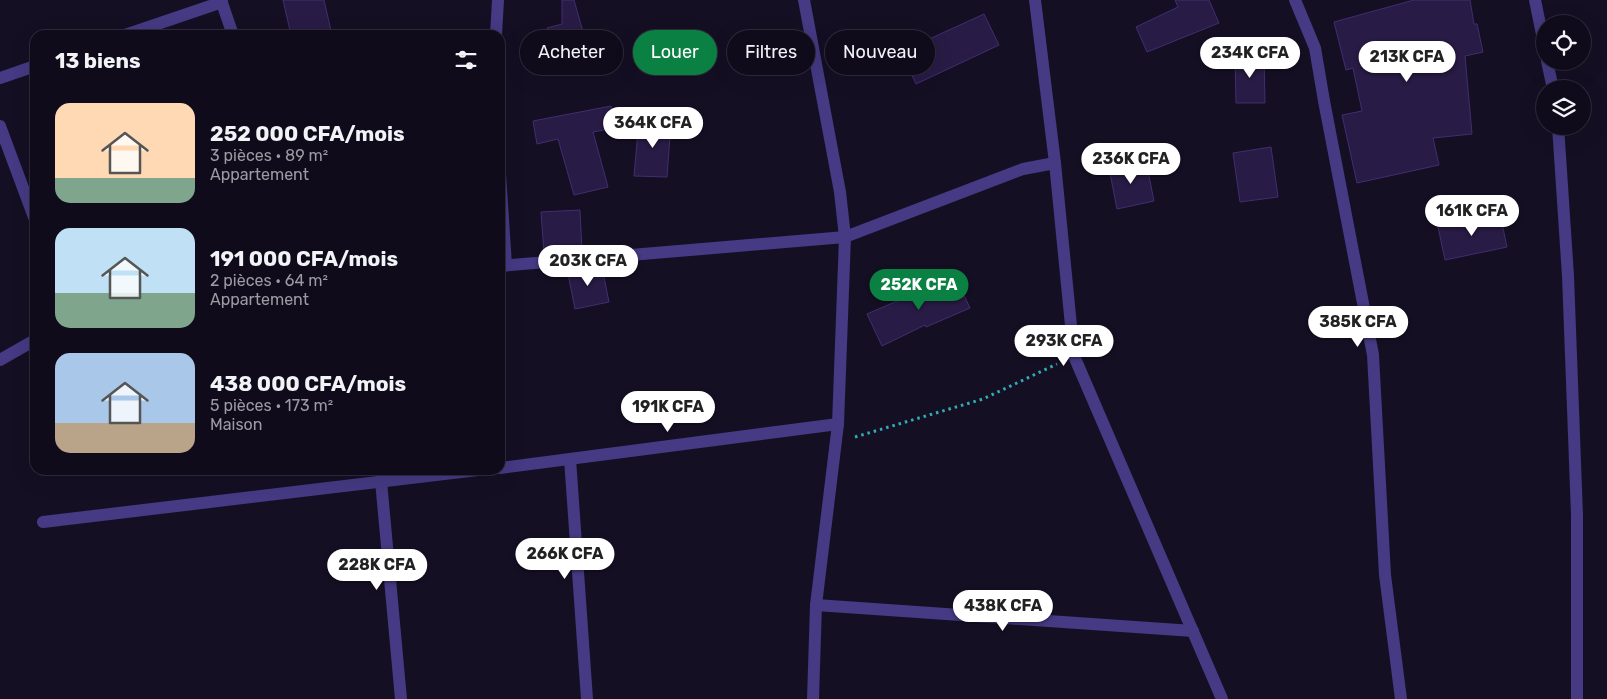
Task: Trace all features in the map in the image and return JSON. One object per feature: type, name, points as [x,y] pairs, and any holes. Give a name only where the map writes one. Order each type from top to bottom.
[{"type":"street","points":[[496,30],[498,0]]},
{"type":"street","points":[[804,0],[840,192],[845,237],[838,424],[816,604],[813,699]]},
{"type":"street","points":[[1035,0],[1055,163],[1074,356],[1222,699]]},
{"type":"street","points":[[1295,0],[1315,48],[1373,355],[1385,575],[1401,699]]},
{"type":"street","points":[[1535,0],[1538,15]]},
{"type":"street","points":[[139,30],[222,1],[231,30]]},
{"type":"street","points":[[0,78],[30,68]]},
{"type":"street","points":[[0,126],[30,207]]},
{"type":"street","points":[[1559,135],[1568,276],[1576,495],[1577,699]]},
{"type":"street","points":[[505,266],[845,237],[1015,172],[1055,163]]},
{"type":"street","points":[[0,360],[30,343]]},
{"type":"street","points":[[505,467],[838,424]]},
{"type":"street","points":[[570,460],[587,699]]},
{"type":"street","points":[[43,522],[434,475]]},
{"type":"street","points":[[381,481],[399,699]]},
{"type":"street","points":[[816,604],[1193,631]]},
{"type":"path","points":[[835,444],[982,400],[1074,356]]},
{"type":"building","points":[[283,0],[324,0],[331,30],[290,30]]},
{"type":"building","points":[[562,0],[574,0],[582,30],[548,30],[547,28],[562,24]]},
{"type":"building","points":[[1175,0],[1209,0],[1219,23],[1147,52],[1136,27],[1178,7]]},
{"type":"building","points":[[1414,0],[1470,0],[1474,24],[1477,24],[1483,52],[1465,56],[1472,134],[1433,138],[1439,165],[1357,183],[1342,115],[1362,111],[1353,68],[1346,70],[1334,22]]},
{"type":"building","points":[[984,14],[999,45],[916,84],[912,75],[935,75],[935,36]]},
{"type":"building","points":[[1235,55],[1264,55],[1265,103],[1236,103]]},
{"type":"building","points":[[611,106],[615,128],[593,132],[608,187],[574,195],[558,139],[537,144],[533,121]]},
{"type":"building","points":[[639,120],[671,122],[667,177],[634,176]]},
{"type":"building","points":[[1271,147],[1278,197],[1240,202],[1233,153]]},
{"type":"building","points":[[1146,161],[1154,201],[1117,209],[1109,168]]},
{"type":"building","points":[[580,210],[582,251],[544,252],[541,212]]},
{"type":"building","points":[[1500,214],[1507,247],[1445,260],[1438,227]]},
{"type":"building","points":[[583,267],[583,271],[602,267],[609,302],[575,309],[567,269]]},
{"type":"building","points":[[955,276],[970,308],[926,327],[925,325],[882,346],[867,314]]}]
